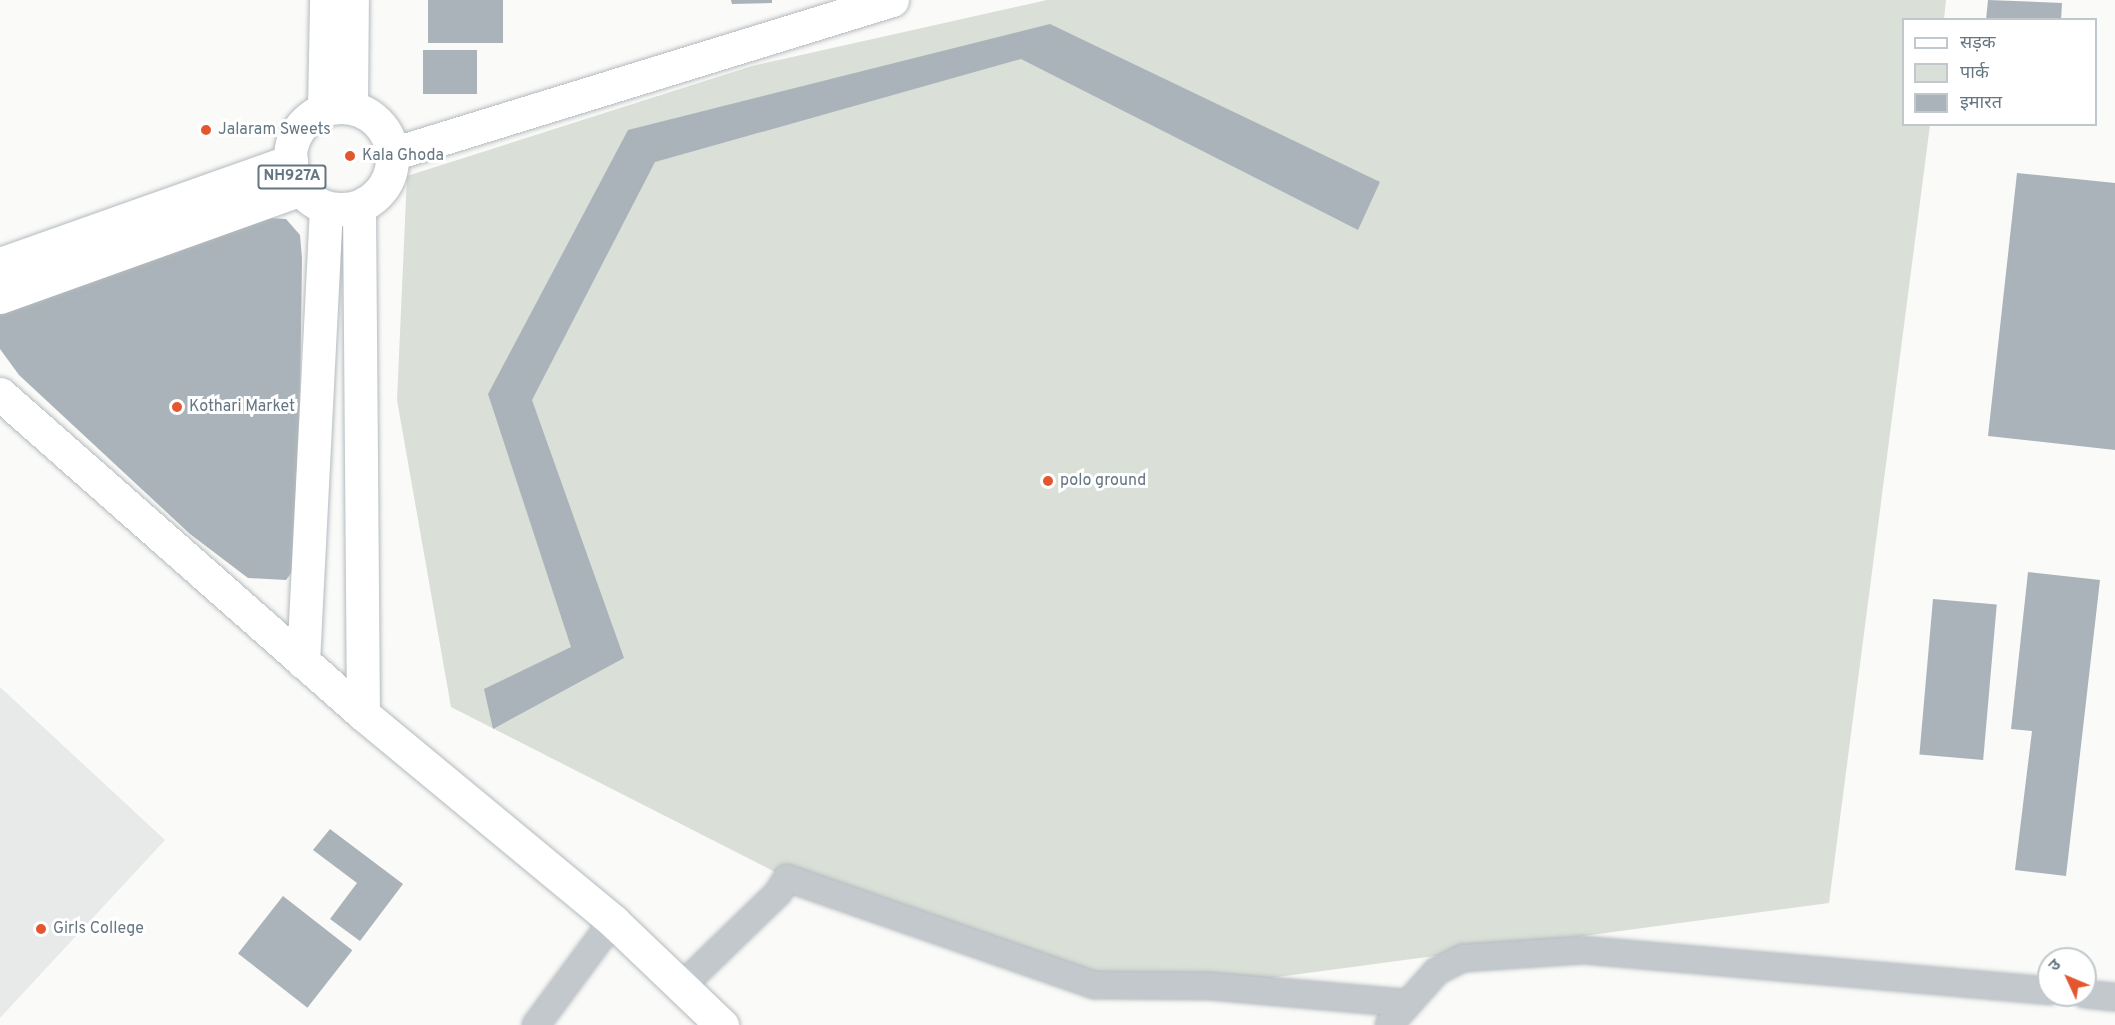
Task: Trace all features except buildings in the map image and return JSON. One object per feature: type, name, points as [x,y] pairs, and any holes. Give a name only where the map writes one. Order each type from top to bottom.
[{"type":"main road","points":[[326,0],[337,108]]},
{"type":"main road","points":[[337,108],[352,0]]},
{"type":"main road","points":[[395,153],[850,5],[892,0]]},
{"type":"main road","points":[[337,108],[375,118],[395,153],[381,191],[359,207],[363,714]]},
{"type":"main road","name":"NH927A","points":[[337,108],[302,124],[290,149],[295,175],[326,208],[359,207]]},
{"type":"main road","name":"NH927A","points":[[0,264],[295,175]]},
{"type":"main road","name":"NH927A","points":[[0,297],[295,175]]},
{"type":"main road","points":[[303,662],[326,208]]},
{"type":"main road","points":[[0,394],[363,714],[613,921],[722,1025]]},
{"type":"street","points":[[682,986],[778,893],[788,878],[1095,984],[1210,986],[1404,1003]]},
{"type":"street","points":[[536,1025],[613,921]]},
{"type":"street","points":[[1389,1025],[1404,1003],[1437,971],[1463,958],[1583,950],[2037,990]]},
{"type":"street","points":[[2097,995],[2115,997]]},
{"type":"shaded area","name":"Girls College","points":[[0,687],[165,840],[0,1018]]},
{"type":"green space","points":[[1047,0],[1946,0],[1944,18],[1902,18],[1902,126],[1930,126],[1829,903],[1174,991],[1095,985],[787,878],[451,707],[397,400],[407,176],[752,66]]},
{"type":"place","name":"Jalaram Sweets","points":[[206,130]]},
{"type":"place","name":"Kala Ghoda","points":[[350,156]]},
{"type":"place","name":"Kothari Market","points":[[177,407]]},
{"type":"place","name":"polo ground","points":[[1048,481]]},
{"type":"place","name":"Girls College","points":[[41,929]]}]
